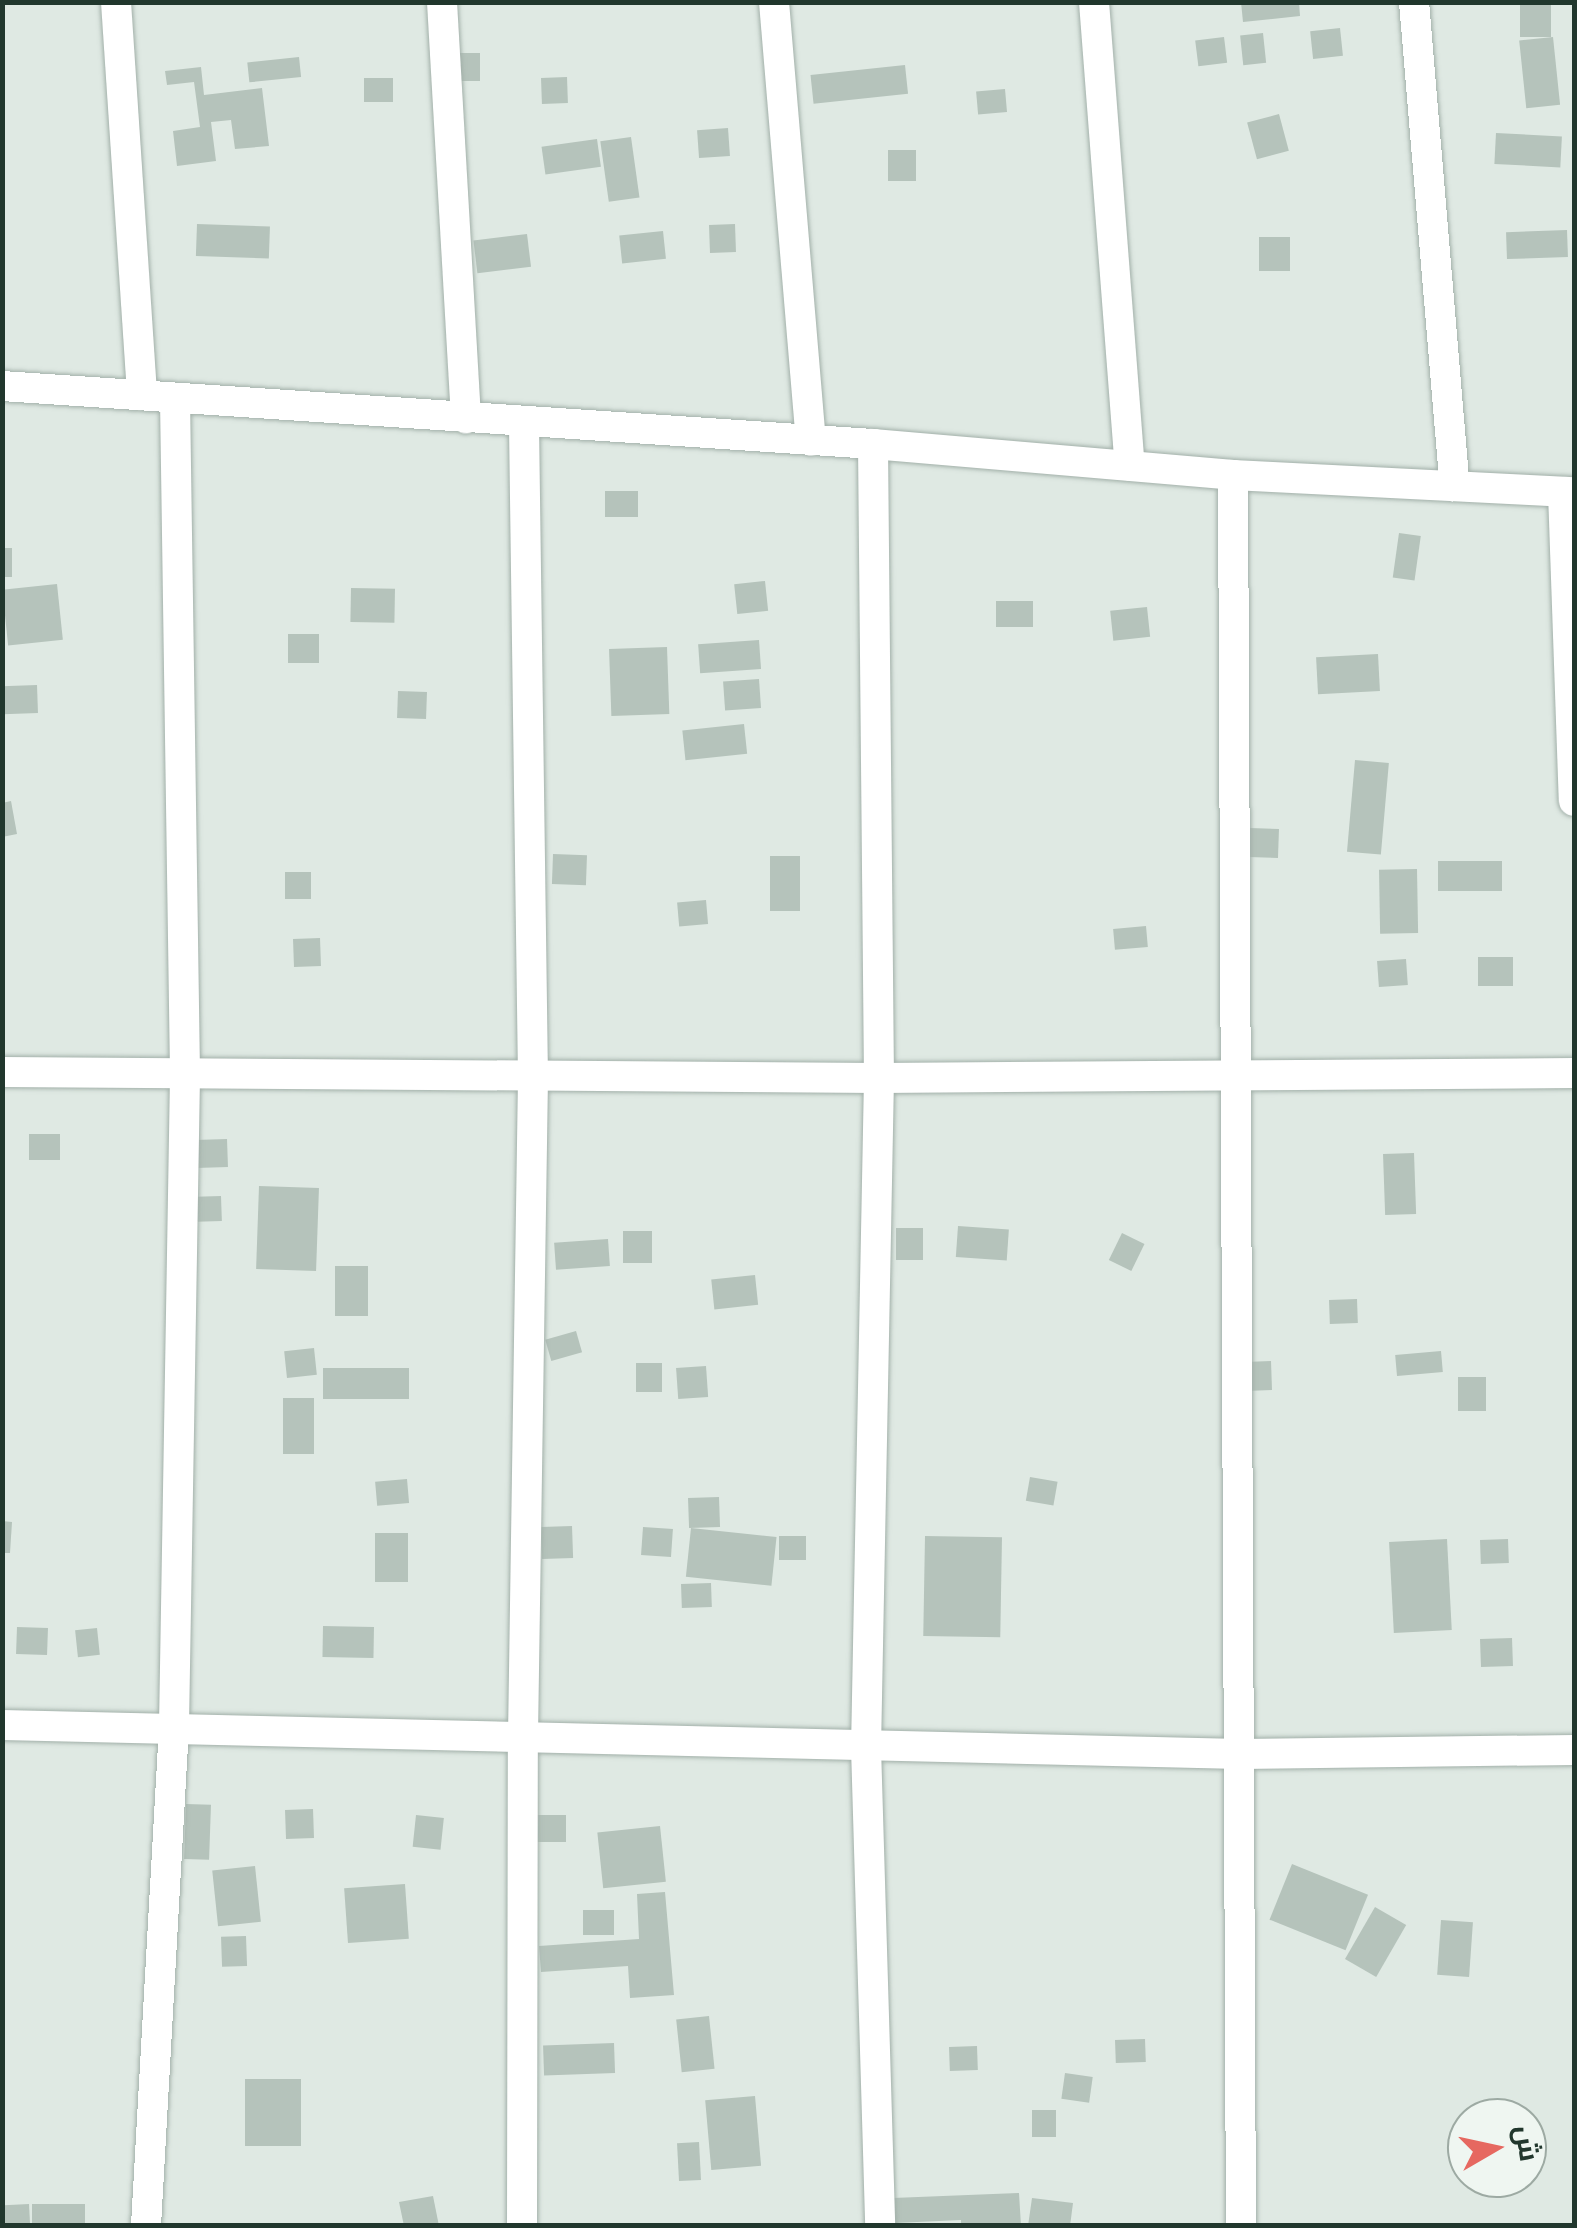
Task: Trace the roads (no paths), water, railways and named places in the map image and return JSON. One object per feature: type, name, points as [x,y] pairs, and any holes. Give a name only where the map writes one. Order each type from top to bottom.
[{"type":"street","points":[[116,2],[142,395]]},
{"type":"street","points":[[442,2],[466,418]]},
{"type":"street","points":[[774,2],[812,440]]},
{"type":"street","points":[[1094,2],[1130,466]]},
{"type":"street","points":[[1414,2],[1455,486]]},
{"type":"street","points":[[2,386],[872,444],[1233,476],[1569,492],[1574,801]]},
{"type":"street","points":[[146,2226],[174,1726],[185,1073],[175,398]]},
{"type":"street","points":[[522,2226],[522,1736],[534,1078],[524,422]]},
{"type":"street","points":[[872,444],[879,1078],[866,1747],[880,2226]]},
{"type":"street","points":[[1233,476],[1241,2226]]},
{"type":"street","points":[[2,1072],[534,1078],[1574,1073]]},
{"type":"street","points":[[2,1725],[174,1726],[1241,1754],[1574,1750]]}]
